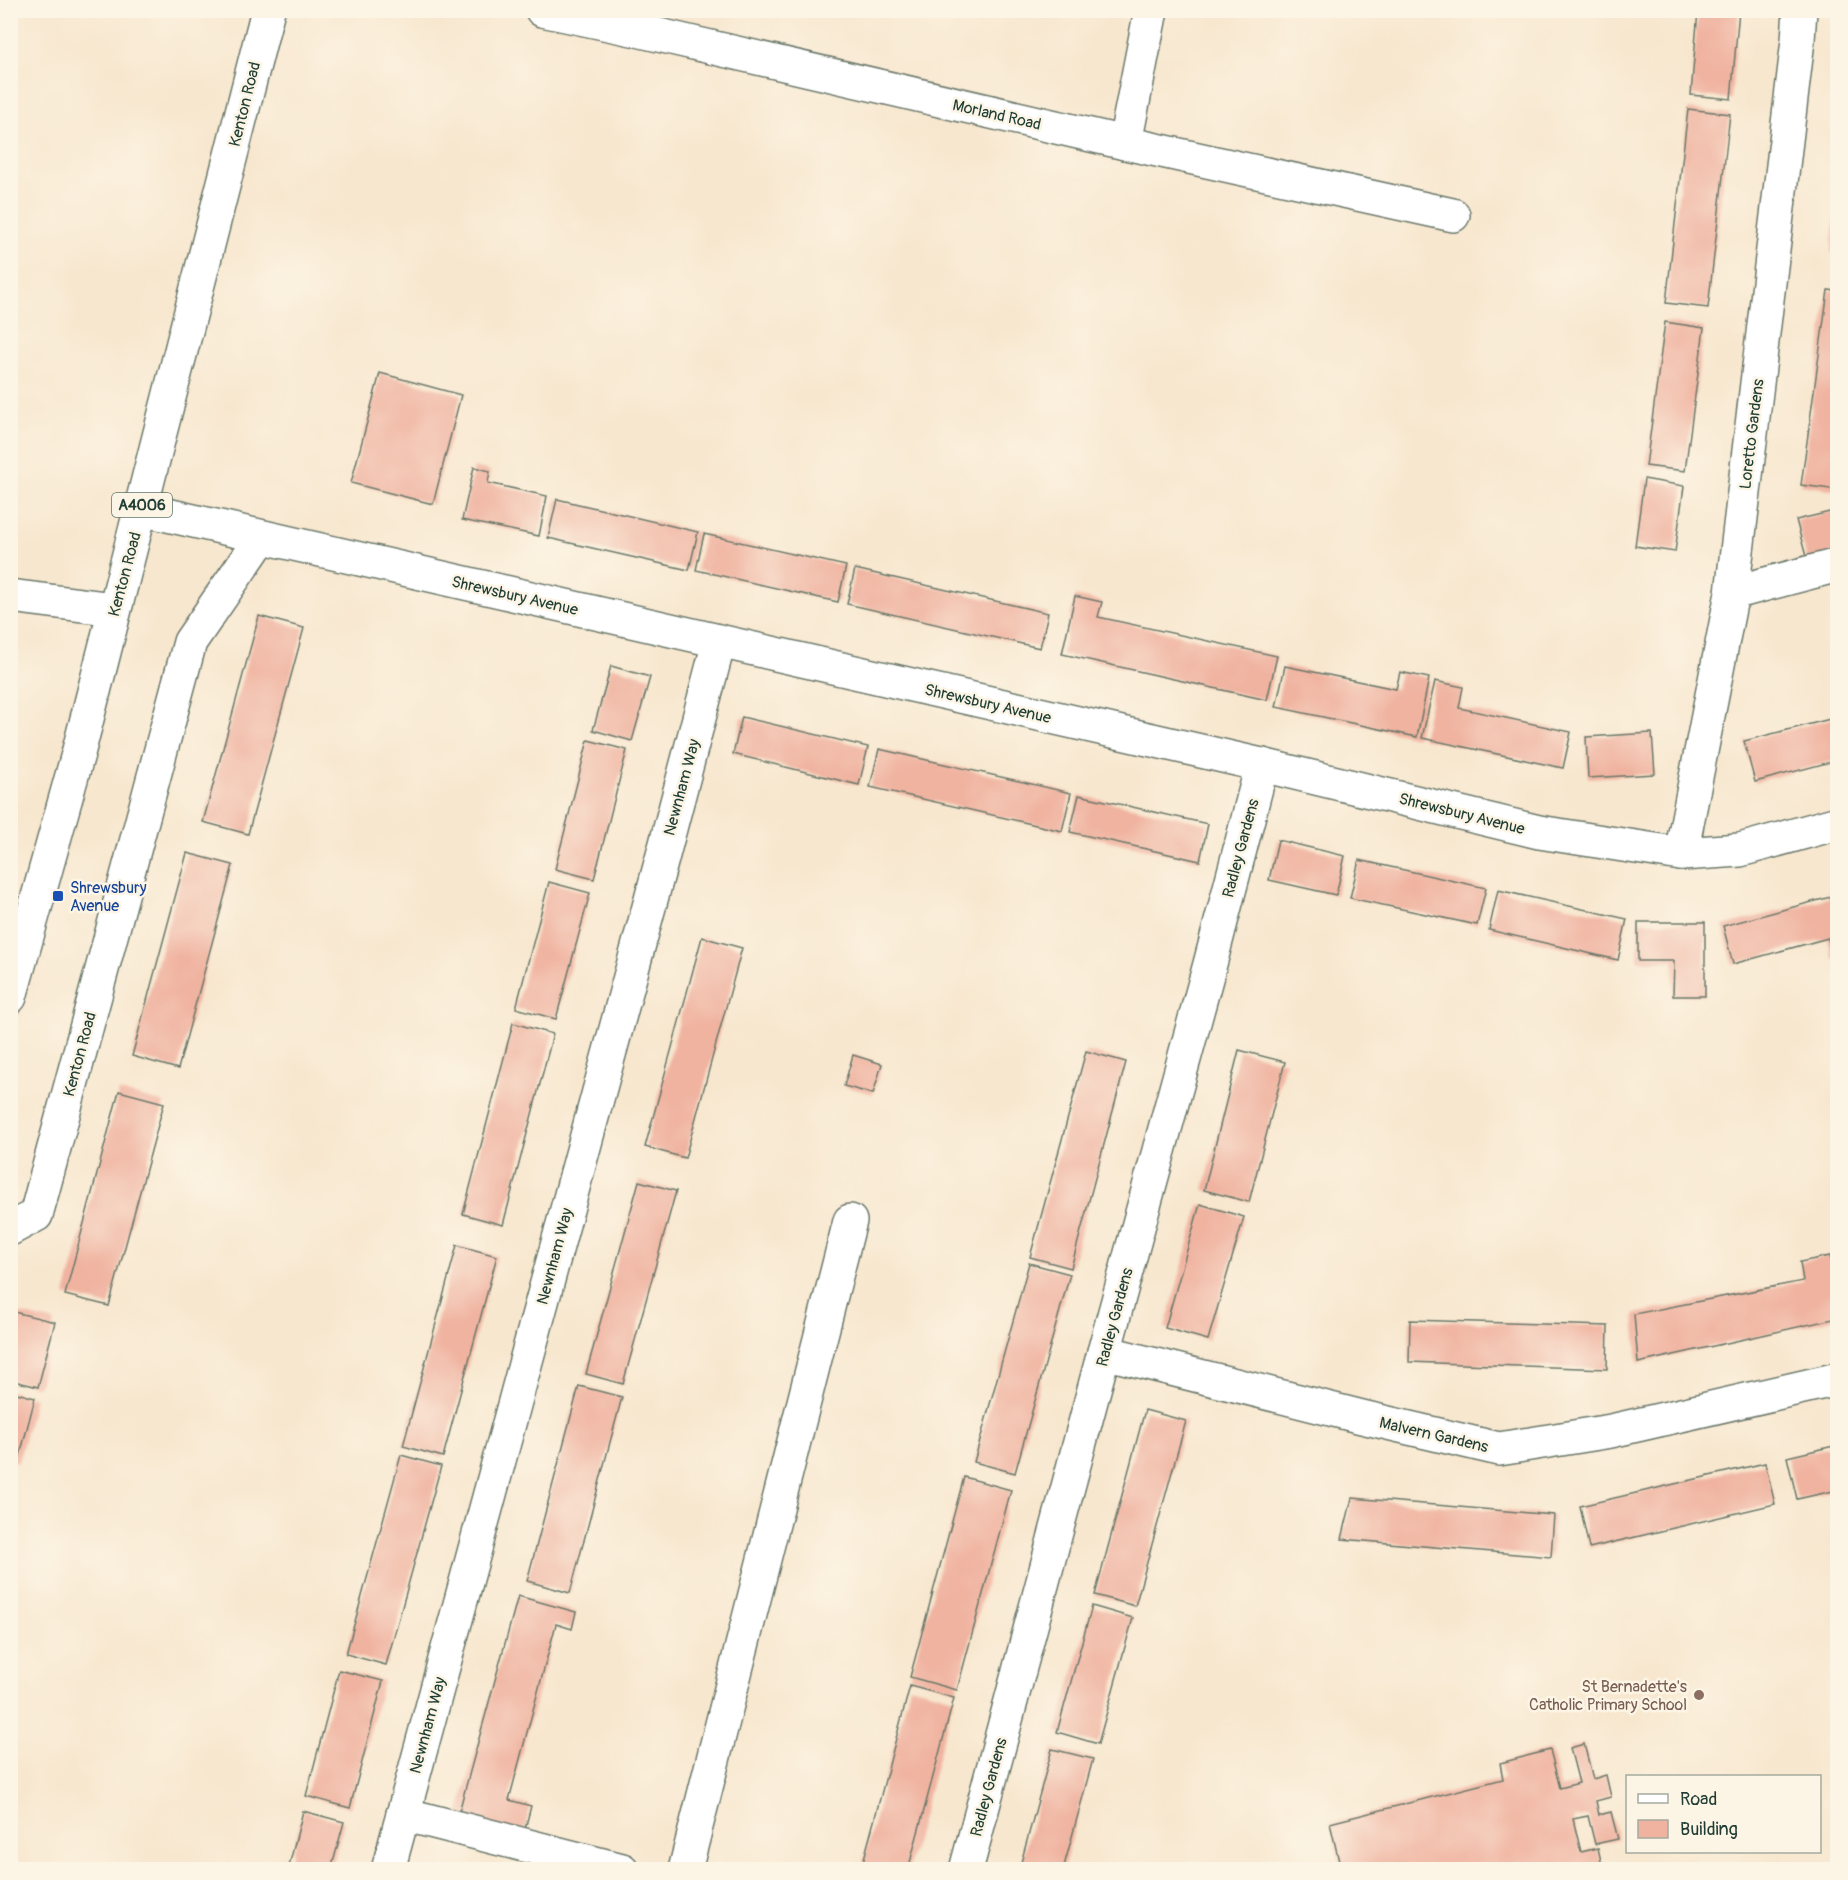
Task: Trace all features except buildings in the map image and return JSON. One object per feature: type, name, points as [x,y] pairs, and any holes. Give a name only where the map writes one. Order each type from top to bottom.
[{"type":"street","name":"Kenton Road","points":[[10,998],[78,754],[268,10]]},
{"type":"street","name":"Morland Road","points":[[542,10],[1453,216]]},
{"type":"street","points":[[1125,143],[1151,10]]},
{"type":"street","name":"Loretto Gardens","points":[[1681,854],[1732,593],[1800,10]]},
{"type":"street","name":"Shrewsbury Avenue","points":[[141,510],[1262,765],[1539,832],[1681,854],[1740,850],[1838,823]]},
{"type":"street","name":"Kenton Road","points":[[10,1228],[36,1215],[190,642],[262,537]]},
{"type":"street","points":[[1732,593],[1838,565]]},
{"type":"street","points":[[10,596],[114,609]]},
{"type":"street","name":"Newnham Way","points":[[388,1869],[719,642]]},
{"type":"street","name":"Radley Gardens","points":[[966,1869],[1262,765]]},
{"type":"street","points":[[685,1869],[850,1221]]},
{"type":"street","name":"Malvern Gardens","points":[[1104,1352],[1499,1449],[1611,1431],[1838,1379]]},
{"type":"street","points":[[403,1814],[622,1869]]},
{"type":"place","name":"Shrewsbury Avenue","points":[[58,896]]},
{"type":"place","name":"St Bernadette's Catholic Primary School","points":[[1699,1695]]}]
